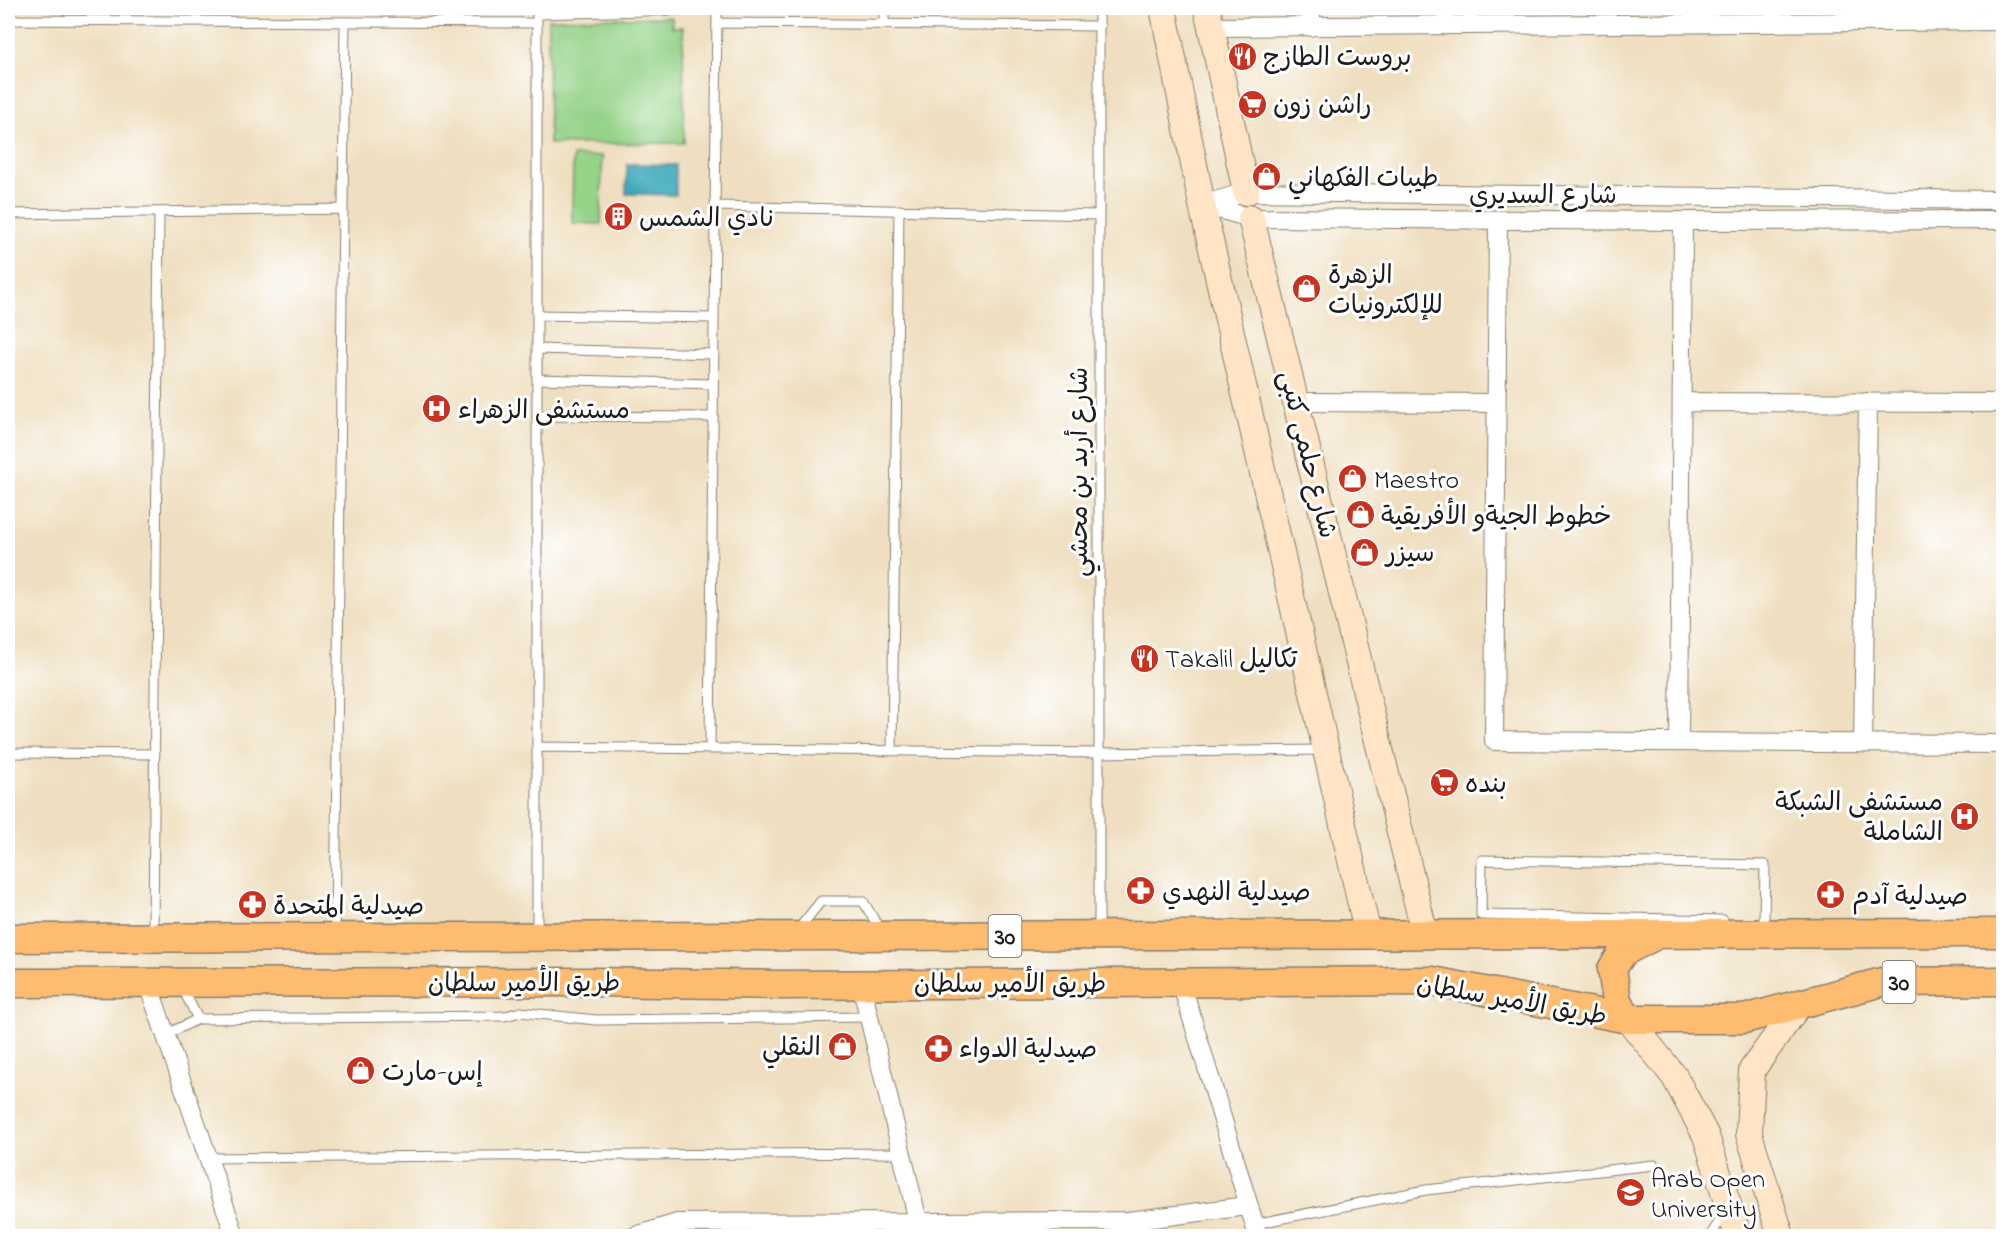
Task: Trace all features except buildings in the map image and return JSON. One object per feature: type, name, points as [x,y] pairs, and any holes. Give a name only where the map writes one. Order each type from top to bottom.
[{"type":"main road","name":"طريق الأمير سلطان","points":[[8,938],[1425,935],[1486,925],[1659,934],[1770,927],[2004,933]]},
{"type":"main road","points":[[1628,1019],[1617,1001],[1612,969],[1623,952],[1659,934]]},
{"type":"main road","points":[[592,936],[594,982]]},
{"type":"main road","name":"طريق الأمير سلطان","points":[[8,984],[159,981],[861,984],[1433,981],[1628,1019],[1744,1019],[1882,982],[2004,981]]},
{"type":"street","name":"شارع حلمى كتبى","points":[[1163,8],[1202,205],[1368,935]]},
{"type":"street","points":[[1311,8],[1311,27]]},
{"type":"street","points":[[1209,17],[1311,27],[1826,15],[2004,21]]},
{"type":"street","name":"شارع حلمى كتبى","points":[[1209,17],[1251,218],[1425,935]]},
{"type":"street","name":"شارع السديري","points":[[1202,205],[1246,192],[2004,200]]},
{"type":"street","name":"شارع السديري","points":[[1202,205],[1251,218],[1683,221],[2004,220]]},
{"type":"street","points":[[1498,220],[1494,741],[2004,744]]},
{"type":"street","points":[[1679,742],[1683,221]]},
{"type":"street","points":[[1296,402],[1496,403]]},
{"type":"street","points":[[1682,402],[2004,403]]},
{"type":"street","points":[[1863,743],[1868,402]]},
{"type":"street","points":[[159,981],[165,1035],[235,1236]]},
{"type":"street","points":[[1180,982],[1256,1230]]},
{"type":"street","points":[[861,984],[918,1221]]},
{"type":"street","points":[[1781,1236],[1749,1134],[1752,1070],[1798,1006]]},
{"type":"street","points":[[1628,1019],[1674,1076],[1701,1126],[1738,1236]]},
{"type":"street","points":[[635,1236],[681,1230],[918,1221],[1128,1221],[1248,1206]]},
{"type":"lane","points":[[8,20],[345,22],[717,8],[710,749]]},
{"type":"lane","points":[[884,8],[884,24]]},
{"type":"lane","name":"شارع أربد بن محشي","points":[[1099,936],[1100,8]]},
{"type":"lane","points":[[537,15],[537,936]]},
{"type":"lane","points":[[335,936],[345,22]]},
{"type":"lane","points":[[717,23],[1100,26]]},
{"type":"lane","points":[[715,206],[1100,215]]},
{"type":"lane","points":[[8,214],[343,209]]},
{"type":"lane","points":[[892,751],[898,210]]},
{"type":"lane","points":[[153,936],[159,213]]},
{"type":"lane","points":[[537,315],[714,318]]},
{"type":"lane","points":[[537,349],[714,354]]},
{"type":"lane","points":[[537,379],[713,384]]},
{"type":"lane","points":[[537,416],[713,417]]},
{"type":"lane","points":[[537,747],[1099,753],[1326,750]]},
{"type":"lane","points":[[8,753],[155,754]]},
{"type":"lane","points":[[1728,920],[1486,925],[1481,915],[1482,860],[1765,865],[1770,927],[1752,920]]},
{"type":"lane","points":[[159,981],[185,993],[198,1018]]},
{"type":"lane","points":[[165,1035],[198,1018],[505,1016],[520,1012],[596,1020],[870,1017]]},
{"type":"lane","points":[[207,1158],[902,1153]]},
{"type":"lane","points":[[1256,1230],[1426,1190],[1654,1165]]},
{"type":"lane","points":[[1710,1236],[1729,1208]]},
{"type":"green space","points":[[672,17],[672,27],[683,27],[684,143],[549,144],[548,19]]},
{"type":"green space","points":[[573,156],[602,156],[601,224],[572,223]]},
{"type":"water","points":[[627,164],[676,165],[676,195],[626,194]]},
{"type":"place","name":"بروست الطازج","points":[[1242,56]]},
{"type":"place","name":"راشن زون","points":[[1252,104]]},
{"type":"place","name":"طيبات الفكهاني","points":[[1267,177]]},
{"type":"place","name":"نادي الشمس","points":[[618,217]]},
{"type":"place","name":"الزهرة للإلكترونيات","points":[[1307,289]]},
{"type":"place","name":"مستشفى الزهراء","points":[[437,409]]},
{"type":"place","name":"Maestro","points":[[1353,479]]},
{"type":"place","name":"خطوط الجيةو الأفريقية","points":[[1360,515]]},
{"type":"place","name":"سيزر","points":[[1365,552]]},
{"type":"place","name":"Takalil تكاليل","points":[[1144,658]]},
{"type":"place","name":"بنده","points":[[1444,783]]},
{"type":"place","name":"مستشفى الشبكة الشاملة","points":[[1964,816]]},
{"type":"place","name":"صيدلية النهدي","points":[[1141,891]]},
{"type":"place","name":"صيدلية آدم","points":[[1831,895]]},
{"type":"place","name":"صيدلية المتحدة","points":[[252,905]]},
{"type":"place","name":"النقلي","points":[[842,1046]]},
{"type":"place","name":"صيدلية الدواء","points":[[938,1048]]},
{"type":"place","name":"إس-مارت","points":[[361,1071]]},
{"type":"place","name":"Arab Open University","points":[[1630,1193]]}]
